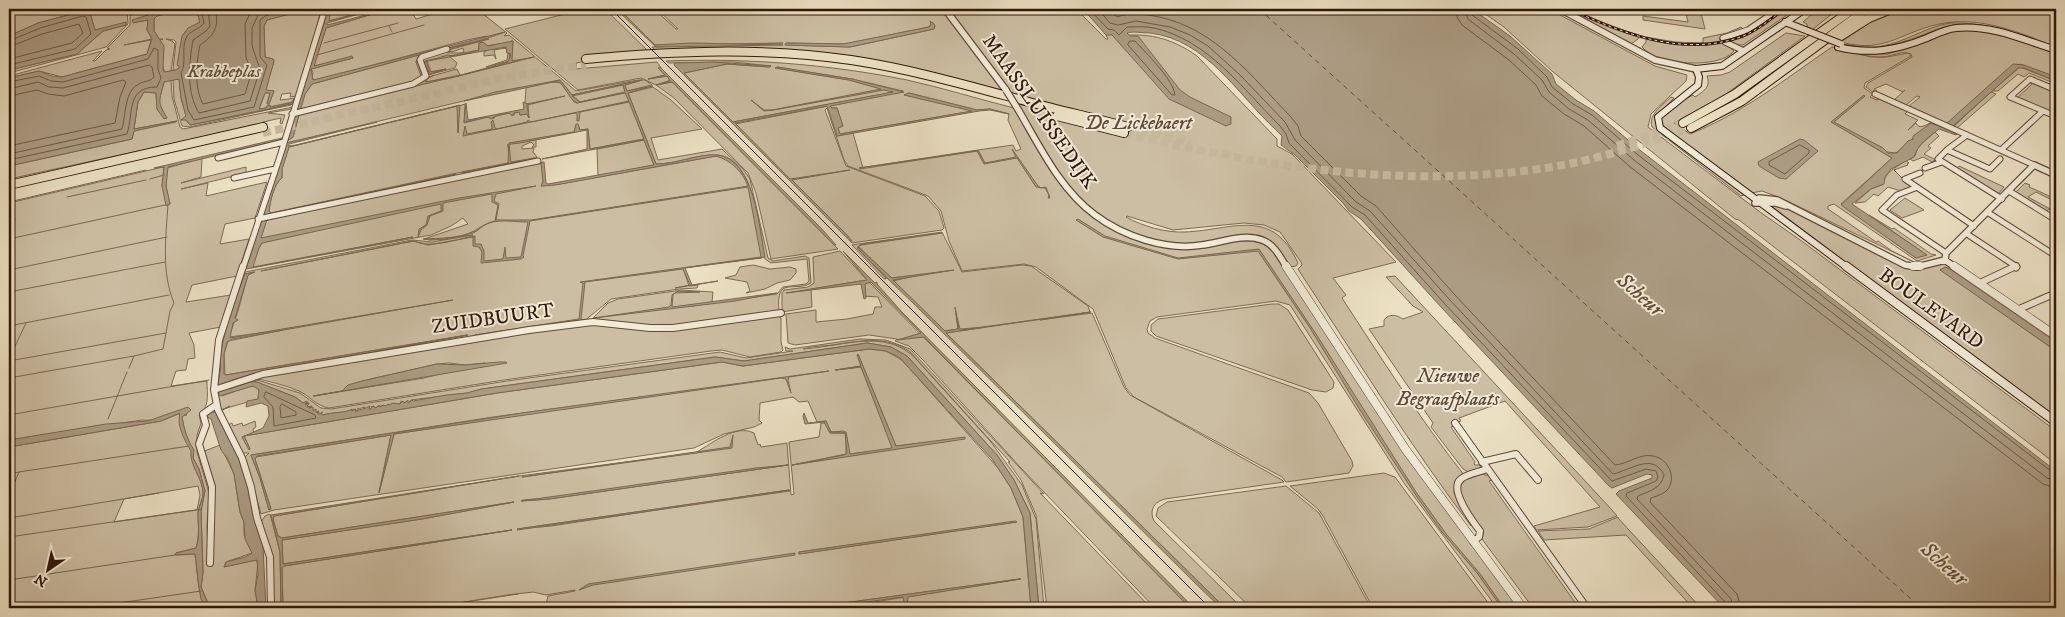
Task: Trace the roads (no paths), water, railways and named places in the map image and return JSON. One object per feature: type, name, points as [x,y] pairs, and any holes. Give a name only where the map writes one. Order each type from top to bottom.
[{"type":"highway","points":[[1823,30],[1842,9]]},
{"type":"highway","points":[[1683,123],[1735,94],[1853,9]]},
{"type":"highway","points":[[1691,128],[1730,109],[1867,9]]},
{"type":"highway","points":[[1811,50],[1830,43],[1869,18],[1890,9]]},
{"type":"highway","points":[[2045,9],[2056,12]]},
{"type":"highway","points":[[586,62],[719,56],[780,58],[825,63],[910,78],[1126,130]]},
{"type":"highway","points":[[9,185],[263,130],[9,191]]},
{"type":"main road","points":[[1783,22],[1797,9]]},
{"type":"main road","points":[[1693,67],[1721,62],[1805,9]]},
{"type":"main road","points":[[1783,22],[1839,46],[1862,50],[1881,50],[1947,28],[1966,26],[2006,32],[2056,50]]},
{"type":"main road","name":"BOULEVARD","points":[[1693,67],[1698,80],[1696,88],[1658,116],[1658,124],[1666,133],[1758,201],[1774,217],[1787,223],[2056,422]]},
{"type":"street","points":[[270,608],[270,557],[242,458],[218,409],[215,390],[218,340],[284,142],[325,9]]},
{"type":"street","name":"MAASSLUISSEDIJK","points":[[945,9],[986,60],[1074,195],[1088,209],[1106,222],[1132,234],[1179,247],[1196,247],[1252,239],[1262,240],[1277,252],[1406,450],[1523,608]]},
{"type":"street","points":[[1560,9],[1667,64],[1693,67]]},
{"type":"street","points":[[1742,50],[1725,42],[1723,38],[1748,30],[1779,9]]},
{"type":"street","points":[[292,114],[413,84],[426,76],[420,60],[422,57],[447,50]]},
{"type":"street","points":[[2056,90],[2030,79],[2010,97],[2053,116],[2056,112]]},
{"type":"street","points":[[1875,94],[2056,175]]},
{"type":"street","points":[[2001,150],[2043,111]]},
{"type":"street","points":[[1967,135],[1938,158],[2002,199]]},
{"type":"street","points":[[218,158],[284,142]]},
{"type":"street","points":[[1946,150],[1990,169],[2000,159]]},
{"type":"street","points":[[258,219],[538,161]]},
{"type":"street","points":[[1925,168],[1942,162]]},
{"type":"street","points":[[1758,201],[1786,206],[1906,265],[1917,267],[1945,257],[2034,165]]},
{"type":"street","points":[[234,178],[275,169]]},
{"type":"street","points":[[1920,173],[1905,180],[1974,226]]},
{"type":"street","points":[[1916,188],[1897,195],[1882,210],[2017,310],[2056,336]]},
{"type":"street","points":[[2009,191],[2056,220]]},
{"type":"street","points":[[1987,212],[2056,256]]},
{"type":"street","points":[[1967,234],[2017,267],[1980,283]]},
{"type":"street","points":[[2017,310],[2056,292]]},
{"type":"street","name":"ZUIDBUURT","points":[[215,390],[273,372],[520,331],[593,322],[650,328],[673,328],[781,313]]},
{"type":"street","points":[[210,563],[212,487],[199,444],[206,425],[203,414],[218,409]]},
{"type":"street","points":[[1455,423],[1587,608]]},
{"type":"street","points":[[1482,462],[1516,454],[1538,480]]},
{"type":"street","points":[[1470,537],[1480,534],[1456,488],[1458,481],[1488,469]]},
{"type":"water","points":[[93,9],[90,13],[95,30],[126,22],[126,25],[103,31],[77,54],[9,70],[9,36],[38,23]]},
{"type":"water","name":"Krabbeplas","points":[[149,9],[160,11],[183,9],[157,16],[154,19],[154,31],[164,46],[164,72],[179,68],[177,65],[182,36],[188,28],[200,22],[196,9],[300,9],[294,13],[267,20],[264,26],[265,57],[274,61],[266,90],[274,91],[269,104],[267,104],[270,93],[265,93],[259,109],[270,105],[270,107],[291,103],[294,99],[292,104],[190,125],[186,120],[181,120],[186,116],[181,98],[179,79],[164,82],[160,101],[167,118],[164,119],[157,109],[156,93],[144,92],[138,102],[134,129],[176,122],[134,131],[132,139],[9,166],[9,78],[39,71],[52,76],[62,77],[147,54],[152,39],[147,30],[148,20],[133,23],[132,20],[148,15]]},
{"type":"water","points":[[327,9],[331,10],[329,21],[377,9],[327,23],[327,25],[389,9],[326,28],[314,66],[352,56],[353,58],[311,69],[313,80],[505,32],[482,40],[424,54],[418,60],[423,77],[413,82],[421,76],[416,62],[419,55],[312,84],[305,94],[300,111],[296,111]]},
{"type":"water","points":[[616,9],[619,9],[655,45],[691,43],[783,45],[656,47]]},
{"type":"water","name":"Scheur","points":[[1083,9],[1472,9],[1510,36],[1552,74],[1556,84],[1576,100],[1594,111],[1641,151],[2056,471],[2056,608],[1724,608],[1616,494],[1619,491],[1652,478],[1652,475],[1647,474],[1612,488],[1609,486],[1361,219],[1349,211],[1295,155],[1281,145],[1282,136],[1220,71],[1205,57],[1188,46],[1170,38],[1150,33],[1127,33],[1130,36],[1138,36],[1180,90],[1190,97],[1231,117],[1231,124],[1226,126],[1169,99],[1112,35],[1106,35]]},
{"type":"water","points":[[930,21],[935,25],[934,29],[850,47],[785,45],[786,43],[843,44],[929,27],[931,25]]},
{"type":"water","points":[[513,41],[512,61],[534,57],[465,74],[508,62],[511,54],[507,53],[506,47],[458,56],[479,50],[479,43],[483,42],[488,46]]},
{"type":"water","points":[[448,55],[456,56],[428,61]]},
{"type":"water","points":[[427,61],[431,72],[446,69],[430,74],[424,62]]},
{"type":"water","points":[[713,62],[771,66],[727,64],[684,73],[733,122],[893,92],[884,90],[774,110],[764,111],[751,100],[764,110],[772,110],[881,89],[849,80],[775,68],[777,67],[852,79],[904,92],[830,106],[837,108],[843,126],[838,128],[840,134],[972,111],[904,95],[909,93],[977,110],[990,109],[1009,114],[990,110],[979,111],[837,136],[827,106],[735,123],[790,179],[850,170],[792,180],[852,241],[850,241],[674,65],[675,63]]},
{"type":"water","points":[[2013,64],[2024,65],[2056,77],[2056,81],[2024,68],[2018,68],[1953,126],[1947,123]]},
{"type":"water","points":[[660,67],[836,245],[672,82],[656,85],[670,81],[667,76],[648,79],[665,75],[658,68]]},
{"type":"water","points":[[454,77],[299,115],[293,137],[287,141],[295,115],[415,85],[427,79],[426,82]]},
{"type":"water","points":[[560,80],[572,95],[642,80],[625,85],[627,91],[653,86],[628,93],[656,164],[710,155],[717,155],[730,159],[740,169],[747,181],[753,197],[765,257],[685,268],[692,285],[718,281],[675,288],[690,285],[683,269],[585,282],[581,319],[584,320],[475,335],[579,319],[583,283],[580,282],[761,257],[748,187],[530,221],[524,257],[521,259],[481,263],[482,252],[479,247],[473,246],[473,237],[457,240],[475,236],[475,244],[481,244],[484,251],[484,261],[503,259],[505,247],[506,258],[521,257],[528,222],[494,222],[473,233],[451,237],[468,234],[486,224],[495,221],[498,205],[492,202],[492,194],[443,203],[443,211],[430,216],[427,225],[421,230],[418,237],[419,229],[426,225],[428,216],[441,211],[441,204],[262,243],[253,267],[413,237],[246,269],[286,143],[377,122],[289,144],[288,146],[296,145],[460,105],[458,133],[457,106],[289,147],[282,169],[282,178],[279,180],[271,198],[269,211],[271,213],[456,174],[309,207],[428,185],[267,220],[261,238],[459,198],[536,186],[496,194],[494,201],[499,204],[496,220],[531,220],[748,186],[736,167],[716,156],[541,186],[543,182],[541,163],[500,170],[544,162],[546,183],[548,184],[654,165],[644,140],[542,159],[587,149],[587,130],[511,144],[509,145],[511,162],[535,158],[462,173],[508,163],[509,143],[574,132],[576,124],[578,124],[580,130],[588,129],[590,149],[644,139],[629,102],[580,112],[579,121],[577,121],[577,114],[575,113],[463,136],[465,126],[467,134],[492,129],[491,122],[493,120],[497,129],[527,122],[528,120],[531,122],[629,101],[625,93],[577,103],[558,81],[464,101],[495,92]],"holes":[[[623,85],[625,92],[580,102],[572,96]]]},
{"type":"water","points":[[1864,95],[1834,122],[1883,148],[1888,153],[1897,153],[1908,141],[1913,139],[1913,136],[1931,123],[1958,133],[1956,135],[1939,129],[1921,145],[1914,157],[1891,169],[1885,177],[1884,184],[1871,189],[1852,204],[1927,255],[1916,258],[1841,205],[1892,158],[1831,122]]},
{"type":"water","points":[[565,96],[527,105],[529,118],[527,114],[520,115],[519,112],[514,113],[514,115],[509,113],[491,119],[488,117],[464,122],[466,103],[468,120],[524,109],[523,102],[527,104]]},
{"type":"water","points":[[282,138],[281,140],[168,167],[166,186],[170,204],[166,206],[162,186],[164,167],[154,168]]},
{"type":"water","points":[[1800,139],[1818,151],[1786,179],[1779,178],[1759,166],[1758,162]]},
{"type":"water","points":[[1012,149],[1040,187],[1036,187],[1017,158],[984,164],[977,151],[859,168],[978,150],[985,163],[1016,157]]},
{"type":"water","points":[[1078,219],[1105,236],[1178,258],[1259,249],[1316,334],[1416,492],[1447,535],[1481,575],[1504,608],[1502,608],[1477,573],[1442,532],[1417,497],[1360,410],[1310,328],[1258,251],[1178,259],[1103,237],[1076,220]]},
{"type":"water","points":[[942,233],[861,245],[858,247],[861,244]]},
{"type":"water","points":[[447,238],[429,240],[423,239]]},
{"type":"water","points":[[858,247],[892,278],[954,270],[893,280],[945,331],[958,329],[955,307],[959,329],[961,330],[1091,312],[946,333],[1225,608],[1221,608],[1194,582],[914,304],[887,278],[885,279],[886,277]]},
{"type":"water","points":[[843,251],[875,283],[877,282],[901,311],[1194,608],[1190,608],[924,337],[897,340],[921,333],[871,282],[865,284],[866,298],[864,299],[861,284],[786,293],[867,280]]},
{"type":"water","points":[[1945,267],[2056,342],[2056,351],[1940,270]]},
{"type":"water","points":[[254,272],[248,275],[235,318],[238,320],[233,323],[230,338],[453,300],[233,339],[227,342],[224,354],[224,374],[226,375],[468,335],[256,373],[230,381],[226,385],[229,389],[257,382],[295,397],[303,403],[307,401],[305,405],[309,403],[307,407],[312,406],[309,408],[313,407],[313,411],[316,409],[316,412],[319,411],[317,413],[319,414],[323,412],[321,414],[323,415],[352,409],[351,411],[356,409],[355,411],[358,411],[358,408],[361,410],[370,406],[369,409],[372,406],[376,408],[379,405],[379,407],[393,403],[400,404],[402,401],[405,403],[408,400],[408,403],[412,400],[467,393],[481,389],[715,357],[744,361],[867,343],[891,347],[907,356],[997,455],[1014,480],[1030,513],[1039,608],[1031,608],[1023,517],[1011,488],[992,459],[899,357],[886,351],[869,349],[743,366],[722,362],[497,393],[245,436],[263,428],[269,416],[268,406],[261,403],[246,407],[247,401],[258,399],[259,390],[253,386],[219,396],[223,386],[218,384],[221,366],[219,363],[226,329],[245,274]]},
{"type":"water","points":[[678,291],[700,292],[675,293]]},
{"type":"water","points":[[675,293],[673,295],[672,307],[777,293],[735,301],[594,318],[669,307],[672,295]]},
{"type":"water","points":[[858,354],[896,446],[965,437],[965,439],[792,465],[847,453],[845,433],[830,433],[824,422],[805,424],[804,413],[808,423],[826,421],[831,432],[846,432],[850,454],[892,448],[861,367],[835,370],[861,366]]},
{"type":"water","points":[[507,363],[313,396],[342,391],[348,385],[362,381],[437,364],[465,365]]},
{"type":"water","points":[[829,371],[789,377],[791,393],[786,379],[781,378],[394,434],[379,493],[391,435],[257,456],[255,459],[271,509],[269,510],[251,455],[529,412]]},
{"type":"water","points":[[230,406],[217,413],[237,454],[248,485],[263,546],[266,608],[244,608],[253,606],[257,601],[255,590],[258,575],[257,560],[224,567],[226,562],[252,553],[245,539],[244,522],[240,512],[234,474],[228,459],[221,450],[211,419],[205,416],[210,412],[217,412]]},
{"type":"water","points":[[188,407],[191,410],[182,417],[183,422],[194,450],[193,458],[199,469],[205,491],[201,511],[203,573],[201,587],[210,608],[206,608],[201,599],[195,554],[175,555],[176,553],[196,548],[198,512],[203,493],[201,482],[192,461],[191,451],[180,428],[180,413],[161,421],[9,447],[9,440],[106,424],[148,421]]},
{"type":"water","points":[[733,435],[732,448],[522,477],[730,447]]},
{"type":"water","points":[[244,436],[250,449],[249,450],[242,437]]},
{"type":"water","points":[[788,465],[549,499],[521,501],[756,468]]},
{"type":"water","points":[[519,476],[274,516],[273,519],[278,536],[282,538],[514,502],[422,519],[282,540],[283,564],[512,530],[284,566],[282,568],[283,608],[281,608],[280,552],[271,515]]},
{"type":"water","points":[[790,491],[517,530],[524,528]]},
{"type":"water","points":[[1017,522],[799,554],[799,552]]},
{"type":"water","points":[[795,553],[795,555],[593,585],[579,590],[588,584]]},
{"type":"water","points":[[1021,579],[908,597],[907,608],[905,608],[903,597],[822,608],[807,608]]},
{"type":"waterway","points":[[324,43],[398,23]]},
{"type":"waterway","points":[[317,55],[424,25]]},
{"type":"waterway","points":[[389,26],[392,32]]},
{"type":"waterway","points":[[9,202],[146,170]]},
{"type":"waterway","points":[[150,179],[164,175]]},
{"type":"waterway","points":[[67,197],[146,180]]},
{"type":"waterway","points":[[166,237],[168,204]]},
{"type":"waterway","points":[[9,239],[165,205]]},
{"type":"waterway","points":[[9,210],[14,208]]},
{"type":"waterway","points":[[9,237],[15,219]]},
{"type":"waterway","points":[[9,270],[166,237]]},
{"type":"waterway","points":[[166,237],[167,279],[174,303],[170,311],[166,333]]},
{"type":"waterway","points":[[9,292],[165,262]]},
{"type":"waterway","points":[[9,326],[169,295]]},
{"type":"waterway","points":[[9,359],[26,323]]},
{"type":"waterway","points":[[9,361],[166,333]]},
{"type":"waterway","points":[[134,356],[163,349],[166,333]]},
{"type":"waterway","points":[[9,378],[134,356]]},
{"type":"waterway","points":[[129,368],[134,356]]},
{"type":"waterway","points":[[117,396],[127,372]]},
{"type":"waterway","points":[[117,396],[209,380]]},
{"type":"waterway","points":[[9,415],[117,396]]},
{"type":"waterway","points":[[108,419],[117,396]]},
{"type":"waterway","points":[[19,472],[189,446]]},
{"type":"waterway","points":[[9,474],[19,472]]},
{"type":"waterway","points":[[9,495],[19,472]]},
{"type":"waterway","points":[[9,518],[159,493]]},
{"type":"waterway","points":[[9,537],[202,509]]},
{"type":"waterway","points":[[9,580],[175,555]]},
{"type":"waterway","points":[[85,608],[201,591]]},
{"type":"waterway","points":[[439,606],[518,594]]},
{"type":"tunnel","points":[[263,133],[507,77],[586,65]]},
{"type":"tunnel","points":[[1617,146],[1683,123]]},
{"type":"tunnel","points":[[1128,127],[1190,143]]},
{"type":"tunnel","points":[[1124,133],[1230,156],[1283,165],[1390,175],[1444,176],[1498,174],[1570,164],[1657,140],[1691,128]]},
{"type":"tram line","points":[[611,9],[1210,608]]},
{"type":"railway","points":[[1570,9],[1611,27],[1633,34],[1677,44],[1699,45],[1743,36],[1760,27],[1785,9]]},
{"type":"railway","points":[[1603,9],[1643,13],[1671,9]]},
{"type":"park label","name":"De Lickebaert","points":[[1138,123]]},
{"type":"park label","name":"Nieuwe Begraafplaats","points":[[1448,388]]}]
